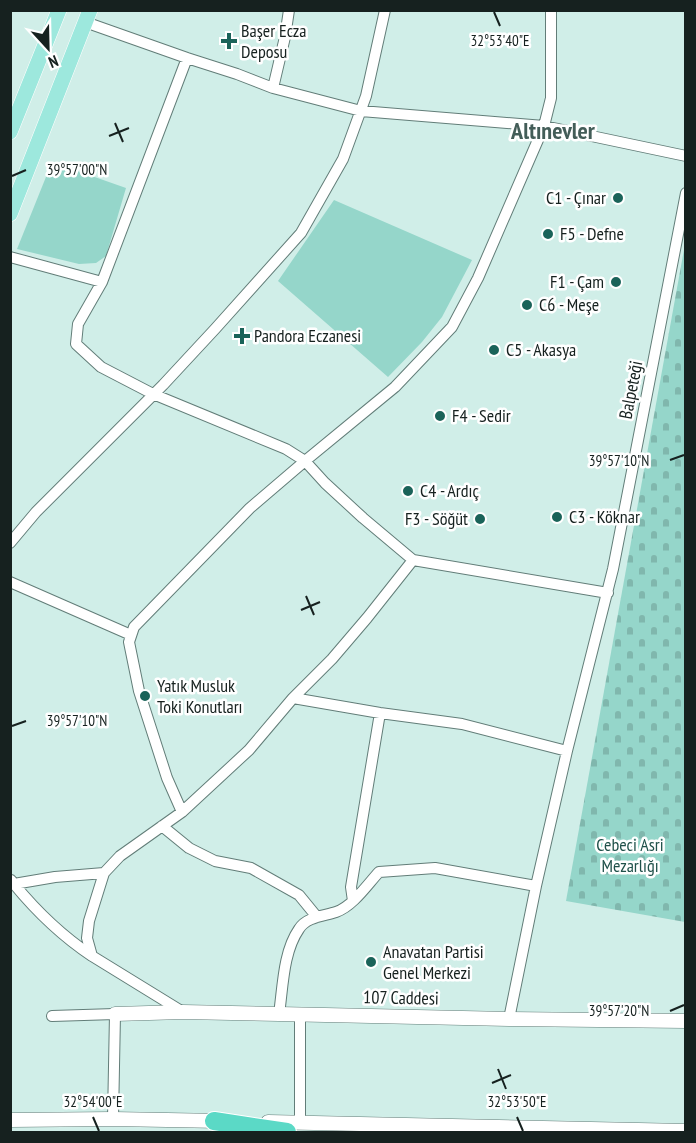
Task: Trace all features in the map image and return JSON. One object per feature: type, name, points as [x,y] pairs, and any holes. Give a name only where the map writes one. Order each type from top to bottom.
[{"type":"highway","points":[[214,1121],[293,1128]]},
{"type":"main road","points":[[10,132],[59,10]]},
{"type":"main road","points":[[10,214],[88,16]]},
{"type":"street","points":[[273,88],[289,10]]},
{"type":"street","points":[[12,540],[36,512],[215,329],[301,233],[343,159],[361,111],[384,10]]},
{"type":"street","points":[[182,812],[167,778],[139,691],[129,642],[134,627],[250,508],[395,387],[452,327],[478,278],[544,126],[551,98],[551,10]]},
{"type":"street","points":[[88,16],[187,58],[273,88],[361,111],[544,126],[686,156]]},
{"type":"street","points":[[187,58],[102,282],[78,324],[76,344],[101,367],[153,394],[286,449],[304,461],[325,483],[413,560],[608,593]]},
{"type":"street","name":"Balpeteği","points":[[508,1019],[567,751],[616,557],[686,194]]},
{"type":"street","points":[[10,257],[102,282]]},
{"type":"street","points":[[92,956],[87,938],[88,929],[104,873],[120,856],[182,812],[249,750],[293,698],[339,651],[413,560]]},
{"type":"street","points":[[10,582],[131,635]]},
{"type":"street","points":[[293,698],[462,724],[567,751]]},
{"type":"street","points":[[353,901],[351,887],[380,713]]},
{"type":"street","points":[[162,826],[189,848],[214,861],[251,868],[299,895],[317,917]]},
{"type":"street","points":[[279,1014],[287,955],[300,927],[317,917],[338,912],[353,901],[379,872],[435,868],[536,886]]},
{"type":"street","points":[[12,882],[104,873]]},
{"type":"street","points":[[12,882],[34,909],[74,944],[183,1012]]},
{"type":"street","name":"107 Caddesi","points":[[115,1014],[183,1012],[686,1021]]},
{"type":"street","points":[[52,1016],[115,1014],[113,1119]]},
{"type":"street","points":[[300,1014],[293,1128],[686,1131]]},
{"type":"street","points":[[10,1120],[214,1121]]},
{"type":"green space","points":[[52,162],[126,188],[106,256],[96,263],[79,264],[17,249]]},
{"type":"green space","points":[[334,200],[472,260],[442,317],[422,342],[388,377],[278,281]]},
{"type":"green space","name":"Cebeci Asri Mezarlığı","points":[[685,244],[686,922],[566,901]]},
{"type":"place","name":"Başer Ecza Deposu","points":[[229,41]]},
{"type":"place","name":"C1 - Çınar","points":[[618,198]]},
{"type":"place","name":"F5 - Defne","points":[[548,234]]},
{"type":"place","name":"F1 - Çam","points":[[616,282]]},
{"type":"place","name":"C6 - Meşe","points":[[527,305]]},
{"type":"place","name":"Pandora Eczanesi","points":[[242,336]]},
{"type":"place","name":"C5 - Akasya","points":[[494,350]]},
{"type":"place","name":"F4 - Sedir","points":[[440,416]]},
{"type":"place","name":"C4 - Ardıç","points":[[408,491]]},
{"type":"place","name":"C3 - Köknar","points":[[557,517]]},
{"type":"place","name":"F3 - Söğüt","points":[[480,519]]},
{"type":"place","name":"Yatık Musluk Toki Konutları","points":[[145,696]]},
{"type":"place","name":"Anavatan Partisi Genel Merkezi","points":[[371,962]]},
{"type":"district","name":"Altınevler","points":[[553,131]]}]
